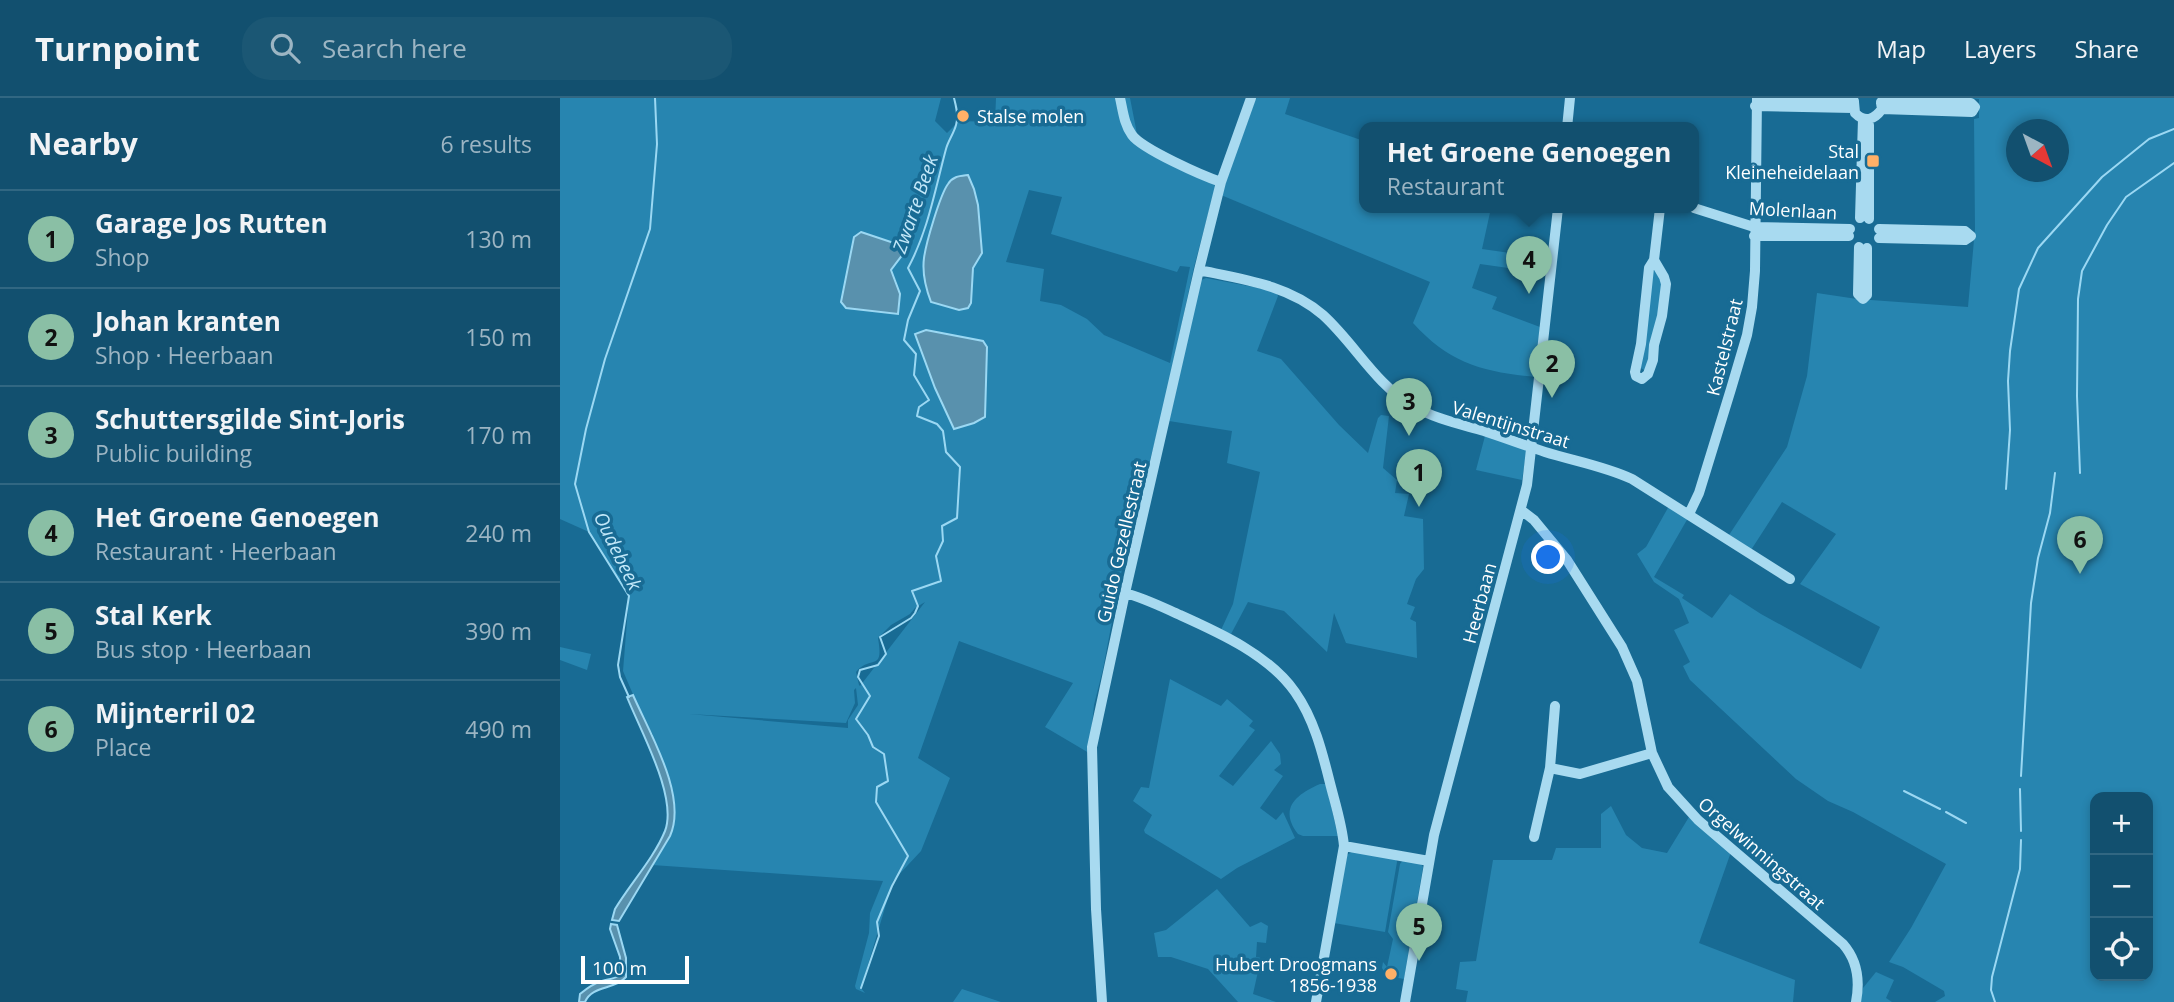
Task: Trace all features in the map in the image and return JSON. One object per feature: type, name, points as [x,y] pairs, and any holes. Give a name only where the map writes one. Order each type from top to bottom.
[{"type":"street","points":[[1120,98],[1126,124],[1135,139],[1221,182]]},
{"type":"street","name":"Guido Gezellestraat","points":[[1101,1002],[1092,747],[1199,270],[1221,182],[1251,98]]},
{"type":"street","points":[[1568,122],[1570,98]]},
{"type":"street","points":[[1754,100],[1854,102],[1855,113],[1866,120],[1876,117],[1880,103]]},
{"type":"street","name":"Kastelstraat","points":[[1689,514],[1699,493],[1747,335],[1752,307],[1754,100]]},
{"type":"street","points":[[1880,103],[1971,103],[1975,107],[1972,112],[1880,103]]},
{"type":"street","points":[[1865,218],[1866,120]]},
{"type":"street","name":"Molenlaan","points":[[1699,210],[1754,231],[1850,232]]},
{"type":"street","name":"Heerbaan","points":[[1405,1002],[1438,817],[1521,510],[1532,447],[1557,213]]},
{"type":"street","points":[[1654,260],[1666,284],[1651,367],[1642,379],[1636,376],[1636,367],[1642,344],[1649,268],[1654,260],[1659,213]]},
{"type":"street","points":[[1865,218],[1877,224],[1879,233],[1873,245],[1863,248],[1852,242],[1850,232],[1852,224],[1865,218]]},
{"type":"street","points":[[1965,231],[1970,236],[1965,240],[1879,233],[1965,231]]},
{"type":"street","name":"Valentijnstraat","points":[[1199,270],[1265,285],[1293,295],[1328,320],[1380,380],[1405,401],[1443,419],[1620,473],[1644,485],[1790,579]]},
{"type":"street","name":"Orgelwinningstraat","points":[[1521,510],[1534,520],[1567,559],[1622,647],[1637,681],[1652,753],[1668,787],[1691,814],[1847,949],[1857,971],[1859,984],[1856,1002]]},
{"type":"street","points":[[1125,593],[1221,633],[1244,646],[1295,692],[1318,740],[1344,846],[1316,1002]]},
{"type":"street","points":[[1534,837],[1550,768],[1555,706]]},
{"type":"street","points":[[1550,768],[1580,774],[1652,753]]},
{"type":"street","points":[[1344,846],[1429,861]]},
{"type":"shaded area","points":[[560,98],[941,98],[935,121],[947,133],[959,121],[995,122],[996,98],[1130,98],[1137,134],[1130,136],[1214,182],[1215,188],[1194,267],[1161,419],[1125,553],[1094,705],[1089,753],[1045,727],[1073,683],[959,641],[918,758],[950,778],[921,851],[893,881],[861,988],[865,993],[855,986],[869,933],[870,913],[883,881],[652,865],[668,840],[673,823],[663,786],[645,740],[653,735],[623,671],[629,596],[589,532],[560,519]],"holes":[[[948,183],[978,205],[982,252],[973,267],[971,303],[924,259],[934,219]],[[1029,190],[1062,197],[1051,234],[1177,272],[1180,266],[1190,267],[1170,363],[1104,335],[1087,319],[1061,305],[1040,301],[1044,269],[1006,262]],[[861,232],[903,254],[891,270],[897,283]],[[925,602],[860,686],[856,672],[878,659],[878,638],[891,625]],[[856,688],[858,705],[848,720],[848,728],[689,714],[846,723],[855,703]]]},
{"type":"shaded area","points":[[1256,98],[1290,98],[1285,114],[1359,139],[1359,213],[1490,213],[1482,249],[1546,258],[1544,273],[1480,264],[1472,288],[1497,297],[1492,309],[1540,327],[1535,377],[1499,372],[1468,363],[1426,337],[1413,323],[1430,282],[1221,195]]},
{"type":"shaded area","points":[[1968,98],[2174,98],[2174,1002],[1935,1002],[1945,996],[1944,991],[1903,967],[1889,962],[1946,864],[1828,801],[1796,779],[1690,680],[1683,666],[1690,662],[1674,630],[1689,623],[1679,599],[1654,582],[1637,554],[1646,547],[1669,506],[1688,518],[1654,577],[1684,595],[1682,598],[1712,618],[1730,594],[1861,669],[1880,627],[1800,584],[1836,534],[1782,502],[1751,550],[1729,535],[1787,447],[1807,376],[1817,293],[1857,299],[1968,307],[1975,229],[1974,119],[1979,118],[1979,99]]},
{"type":"shaded area","points":[[968,175],[978,205],[982,253],[973,268],[971,303],[968,308],[959,310],[931,302],[924,264],[930,231],[945,190],[952,179]]},
{"type":"shaded area","points":[[861,232],[900,245],[903,254],[891,270],[900,294],[898,314],[846,308],[841,302],[854,237]]},
{"type":"shaded area","points":[[1653,267],[1664,284],[1647,369],[1644,370],[1639,367]]},
{"type":"shaded area","points":[[1206,278],[1275,291],[1278,296],[1257,351],[1281,359],[1339,425],[1368,453],[1378,418],[1381,415],[1389,416],[1383,468],[1397,480],[1395,493],[1409,494],[1404,516],[1423,519],[1424,569],[1416,579],[1407,604],[1415,607],[1410,619],[1416,622],[1417,658],[1346,643],[1334,613],[1327,652],[1284,611],[1248,602],[1231,634],[1221,630],[1233,604],[1260,472],[1227,463],[1232,431],[1169,421],[1201,280]]},
{"type":"shaded area","points":[[926,330],[983,341],[987,347],[985,417],[954,429],[915,334]]},
{"type":"shaded area","points":[[1485,436],[1527,448],[1522,480],[1476,470]]},
{"type":"shaded area","points":[[560,647],[591,654],[587,670],[560,660]]},
{"type":"shaded area","points":[[1170,679],[1221,706],[1227,699],[1253,721],[1249,726],[1255,730],[1219,776],[1233,786],[1271,741],[1280,754],[1281,764],[1274,770],[1283,776],[1260,808],[1276,820],[1283,812],[1295,838],[1221,879],[1145,833],[1152,815],[1133,801],[1141,787],[1149,788]]},
{"type":"shaded area","points":[[633,695],[664,764],[674,802],[674,820],[670,836],[619,921],[612,920],[615,909],[655,851],[665,831],[668,817],[656,764],[627,697]]},
{"type":"shaded area","points":[[1326,784],[1338,836],[1303,836],[1298,834],[1292,825],[1290,809],[1293,803],[1304,792]]},
{"type":"shaded area","points":[[1611,806],[1626,835],[1642,848],[1667,853],[1689,817],[1731,852],[1699,943],[1795,980],[1793,1002],[1466,1002],[1468,991],[1456,989],[1460,962],[1476,961],[1493,860],[1552,860],[1556,848],[1601,848],[1601,814]]},
{"type":"shaded area","points":[[1353,851],[1396,859],[1385,932],[1334,923],[1347,855]]},
{"type":"shaded area","points":[[1403,860],[1421,864],[1423,867],[1404,979],[1387,976],[1382,968],[1383,962],[1387,967],[1393,939],[1388,932],[1400,864]]},
{"type":"shaded area","points":[[1217,889],[1250,927],[1261,922],[1268,926],[1266,943],[1257,942],[1256,957],[1261,958],[1253,994],[1276,1002],[1238,1002],[1208,969],[1171,957],[1158,957],[1154,933],[1166,930]]},
{"type":"shaded area","points":[[611,924],[617,925],[626,958],[626,977],[593,993],[585,1002],[579,1002],[580,994],[588,988],[621,975],[620,957],[610,929]]},
{"type":"shaded area","points":[[1876,972],[1894,980],[1886,998],[1892,1002],[1859,1002],[1863,988]]},
{"type":"shaded area","points":[[962,989],[1001,1002],[953,1002]]},
{"type":"waterway","name":"Oudebeek","points":[[629,697],[618,665],[629,596],[589,532],[575,484],[586,429],[605,359],[650,229],[657,144],[655,98]]},
{"type":"waterway","name":"Zwarte Beek","points":[[861,988],[879,936],[877,922],[908,856],[876,802],[877,787],[888,781],[884,754],[873,747],[856,719],[870,696],[858,677],[860,670],[878,665],[886,654],[880,637],[915,613],[918,606],[912,591],[941,581],[936,556],[943,541],[942,526],[957,518],[960,467],[946,452],[943,431],[937,424],[917,416],[919,407],[929,400],[914,375],[916,354],[904,340],[908,320],[920,291],[908,268],[926,225],[946,149],[956,125],[954,98]]},
{"type":"waterway","points":[[2006,489],[2010,430],[2010,351],[2019,289],[2038,248],[2102,177],[2149,139],[2174,129]]},
{"type":"waterway","points":[[2080,473],[2077,396],[2078,299],[2082,271],[2126,197],[2174,163]]},
{"type":"waterway","points":[[2021,776],[2031,603],[2038,558],[2050,513],[2055,473]]},
{"type":"waterway","points":[[2020,789],[2021,831]]},
{"type":"waterway","points":[[1904,791],[1940,809]]},
{"type":"waterway","points":[[1946,812],[1966,823]]},
{"type":"waterway","points":[[1995,1002],[1991,990],[1992,977],[2020,869],[2021,840]]},
{"type":"place","name":"Stalse molen","points":[[963,116]]},
{"type":"place","name":"Stal Kleineheidelaan","points":[[1873,161]]},
{"type":"place","name":"Het Groene Genoegen","points":[[1529,294]]},
{"type":"place","name":"Johan kranten","points":[[1552,398]]},
{"type":"place","name":"Schuttersgilde Sint-Joris","points":[[1409,436]]},
{"type":"place","name":"Garage Jos Rutten","points":[[1419,507]]},
{"type":"place","name":"Mijnterril 02","points":[[2080,574]]},
{"type":"place","name":"Stal Kerk","points":[[1419,961]]},
{"type":"place","name":"Hubert Droogmans 1856-1938","points":[[1391,974]]}]
